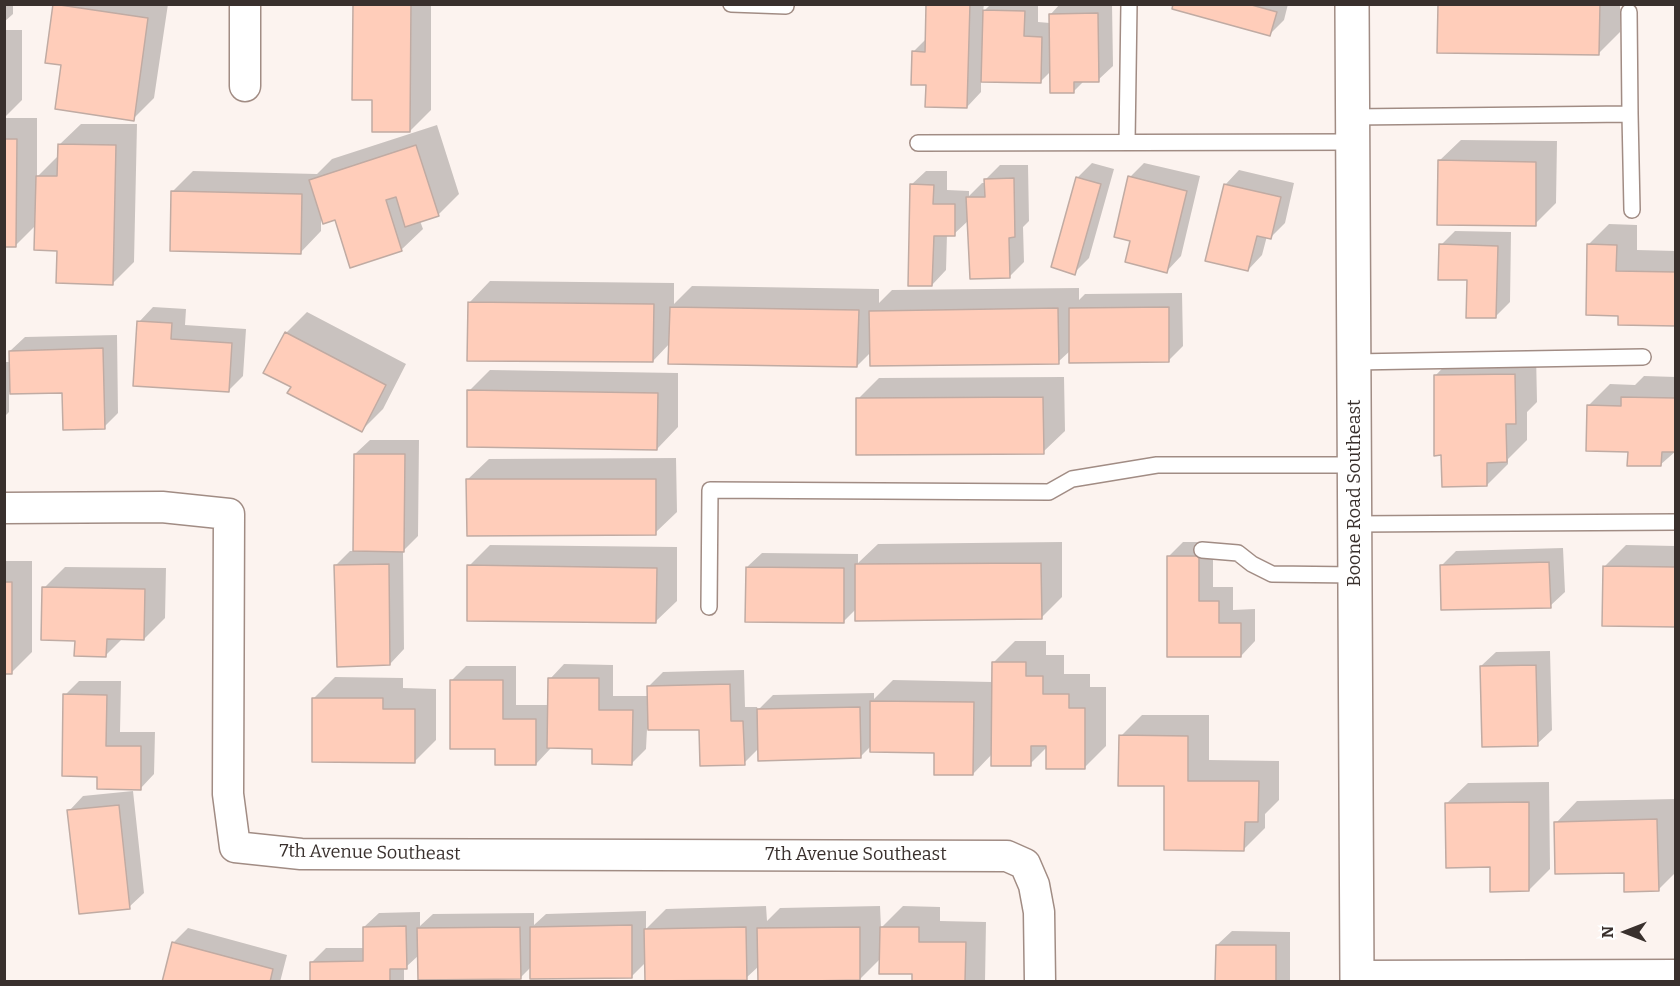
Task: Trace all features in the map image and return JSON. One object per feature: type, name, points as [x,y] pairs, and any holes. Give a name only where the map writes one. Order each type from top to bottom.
[{"type":"street","points":[[244,86],[245,4]]},
{"type":"street","name":"Boone Road Southeast","points":[[1352,4],[1357,979]]},
{"type":"street","name":"7th Avenue Southeast","points":[[4,508],[162,507],[229,514],[228,794],[235,847],[301,854],[1007,856],[1025,864],[1034,885],[1039,912],[1040,981]]},
{"type":"street","points":[[1357,979],[1604,979],[1676,975]]},
{"type":"lane","points":[[731,4],[786,6]]},
{"type":"lane","points":[[1127,142],[1128,4]]},
{"type":"lane","points":[[1629,12],[1632,210]]},
{"type":"lane","points":[[918,143],[1127,142],[1630,114]]},
{"type":"lane","points":[[1354,362],[1643,357]]},
{"type":"lane","points":[[709,607],[710,490],[1049,492],[1072,479],[1157,465],[1355,465]]},
{"type":"lane","points":[[1355,524],[1674,522]]},
{"type":"lane","points":[[1202,550],[1238,552],[1252,564],[1272,574],[1355,575]]},
{"type":"building","points":[[53,4],[148,18],[134,121],[55,109],[61,65],[45,63]]},
{"type":"building","points":[[353,4],[411,4],[410,132],[372,132],[372,100],[352,100]]},
{"type":"building","points":[[926,4],[970,4],[967,108],[925,107],[926,85],[911,85],[912,51],[925,52]]},
{"type":"building","points":[[1173,4],[1248,4],[1277,12],[1270,36],[1172,9]]},
{"type":"building","points":[[1438,4],[1600,4],[1599,55],[1437,53]]},
{"type":"building","points":[[983,10],[1025,11],[1024,36],[1042,37],[1041,83],[981,82]]},
{"type":"building","points":[[1098,13],[1099,82],[1074,82],[1074,93],[1050,93],[1049,14]]},
{"type":"building","points":[[4,139],[17,139],[16,247],[4,247]]},
{"type":"building","points":[[58,144],[116,145],[113,285],[56,283],[57,251],[34,250],[36,176],[57,176]]},
{"type":"building","points":[[416,145],[439,216],[405,227],[396,197],[386,200],[402,251],[350,268],[335,220],[323,224],[309,180]]},
{"type":"building","points":[[1438,160],[1536,162],[1536,226],[1437,225]]},
{"type":"building","points":[[1128,176],[1187,191],[1167,273],[1125,262],[1130,241],[1114,237]]},
{"type":"building","points":[[1076,177],[1101,184],[1075,275],[1051,267]]},
{"type":"building","points":[[1014,178],[1015,237],[1009,238],[1010,278],[970,279],[966,197],[985,197],[984,179]]},
{"type":"building","points":[[910,184],[934,185],[933,204],[955,204],[955,236],[934,236],[932,286],[908,286]]},
{"type":"building","points":[[1224,184],[1281,197],[1271,239],[1257,236],[1248,271],[1205,261]]},
{"type":"building","points":[[171,191],[302,194],[301,254],[170,251]]},
{"type":"building","points":[[1439,244],[1498,246],[1496,318],[1466,318],[1467,280],[1438,280]]},
{"type":"building","points":[[1587,244],[1617,245],[1616,271],[1676,272],[1676,326],[1618,325],[1618,316],[1586,315]]},
{"type":"building","points":[[468,302],[654,304],[653,362],[467,361]]},
{"type":"building","points":[[670,307],[859,310],[857,367],[668,364]]},
{"type":"building","points":[[1169,307],[1169,362],[1069,363],[1069,308]]},
{"type":"building","points":[[1058,308],[1059,364],[870,366],[869,311]]},
{"type":"building","points":[[137,321],[172,323],[171,339],[232,343],[229,392],[133,386]]},
{"type":"building","points":[[285,332],[386,385],[362,432],[287,393],[291,387],[263,373]]},
{"type":"building","points":[[103,348],[105,429],[63,430],[62,393],[10,394],[9,351]]},
{"type":"building","points":[[1515,374],[1516,424],[1506,424],[1507,462],[1487,463],[1487,486],[1442,487],[1441,455],[1434,456],[1434,375]]},
{"type":"building","points":[[467,390],[658,393],[657,450],[467,447]]},
{"type":"building","points":[[1043,397],[1044,454],[856,455],[856,398]]},
{"type":"building","points":[[1621,397],[1676,398],[1676,452],[1662,452],[1661,466],[1627,466],[1628,452],[1586,451],[1587,405],[1621,406]]},
{"type":"building","points":[[354,454],[405,454],[404,552],[353,551]]},
{"type":"building","points":[[466,479],[656,479],[656,535],[467,536]]},
{"type":"building","points":[[1167,556],[1199,556],[1199,601],[1219,601],[1219,623],[1241,623],[1241,657],[1167,657]]},
{"type":"building","points":[[1549,562],[1551,608],[1441,610],[1440,565]]},
{"type":"building","points":[[1041,563],[1042,619],[855,621],[855,564]]},
{"type":"building","points":[[389,564],[390,665],[337,667],[334,565]]},
{"type":"building","points":[[467,565],[657,568],[656,623],[467,621]]},
{"type":"building","points":[[1603,566],[1676,567],[1676,627],[1602,626]]},
{"type":"building","points":[[746,567],[844,568],[844,623],[745,622]]},
{"type":"building","points":[[4,582],[12,582],[12,674],[4,674]]},
{"type":"building","points":[[42,587],[145,589],[144,640],[107,639],[106,657],[74,656],[75,641],[41,640]]},
{"type":"building","points":[[992,662],[1026,662],[1026,676],[1043,676],[1043,694],[1069,694],[1069,708],[1085,708],[1085,769],[1046,769],[1046,746],[1031,746],[1031,766],[991,766]]},
{"type":"building","points":[[1536,665],[1538,746],[1482,747],[1480,666]]},
{"type":"building","points":[[548,678],[599,678],[599,710],[633,710],[632,765],[592,764],[592,749],[547,748]]},
{"type":"building","points":[[450,680],[503,680],[503,719],[536,719],[536,765],[495,765],[495,749],[450,749]]},
{"type":"building","points":[[730,684],[731,721],[743,721],[745,765],[700,766],[699,730],[648,730],[647,686]]},
{"type":"building","points":[[63,694],[107,695],[106,746],[141,746],[141,790],[97,789],[97,777],[62,776]]},
{"type":"building","points":[[312,698],[383,698],[383,709],[415,709],[415,763],[312,762]]},
{"type":"building","points":[[870,701],[974,702],[973,775],[934,775],[934,753],[870,752]]},
{"type":"building","points":[[860,707],[861,758],[758,761],[757,709]]},
{"type":"building","points":[[1119,735],[1188,736],[1188,781],[1259,781],[1258,822],[1245,822],[1244,851],[1164,850],[1164,786],[1118,786]]},
{"type":"building","points":[[1529,802],[1529,891],[1490,892],[1490,867],[1446,868],[1445,803]]},
{"type":"building","points":[[119,805],[130,909],[79,914],[67,810]]},
{"type":"building","points":[[1657,819],[1659,891],[1624,892],[1624,873],[1555,874],[1554,822]]},
{"type":"building","points":[[632,925],[632,978],[530,979],[530,927]]},
{"type":"building","points":[[406,926],[407,969],[390,969],[390,982],[310,982],[310,962],[363,961],[363,927]]},
{"type":"building","points":[[520,927],[521,979],[418,980],[417,928]]},
{"type":"building","points":[[746,927],[747,980],[645,981],[644,929]]},
{"type":"building","points":[[860,927],[860,980],[758,982],[757,928]]},
{"type":"building","points":[[880,927],[919,927],[919,942],[966,942],[965,982],[912,982],[912,974],[879,974]]},
{"type":"building","points":[[172,942],[273,969],[270,982],[162,982]]},
{"type":"building","points":[[1216,945],[1276,945],[1276,982],[1215,982]]}]
